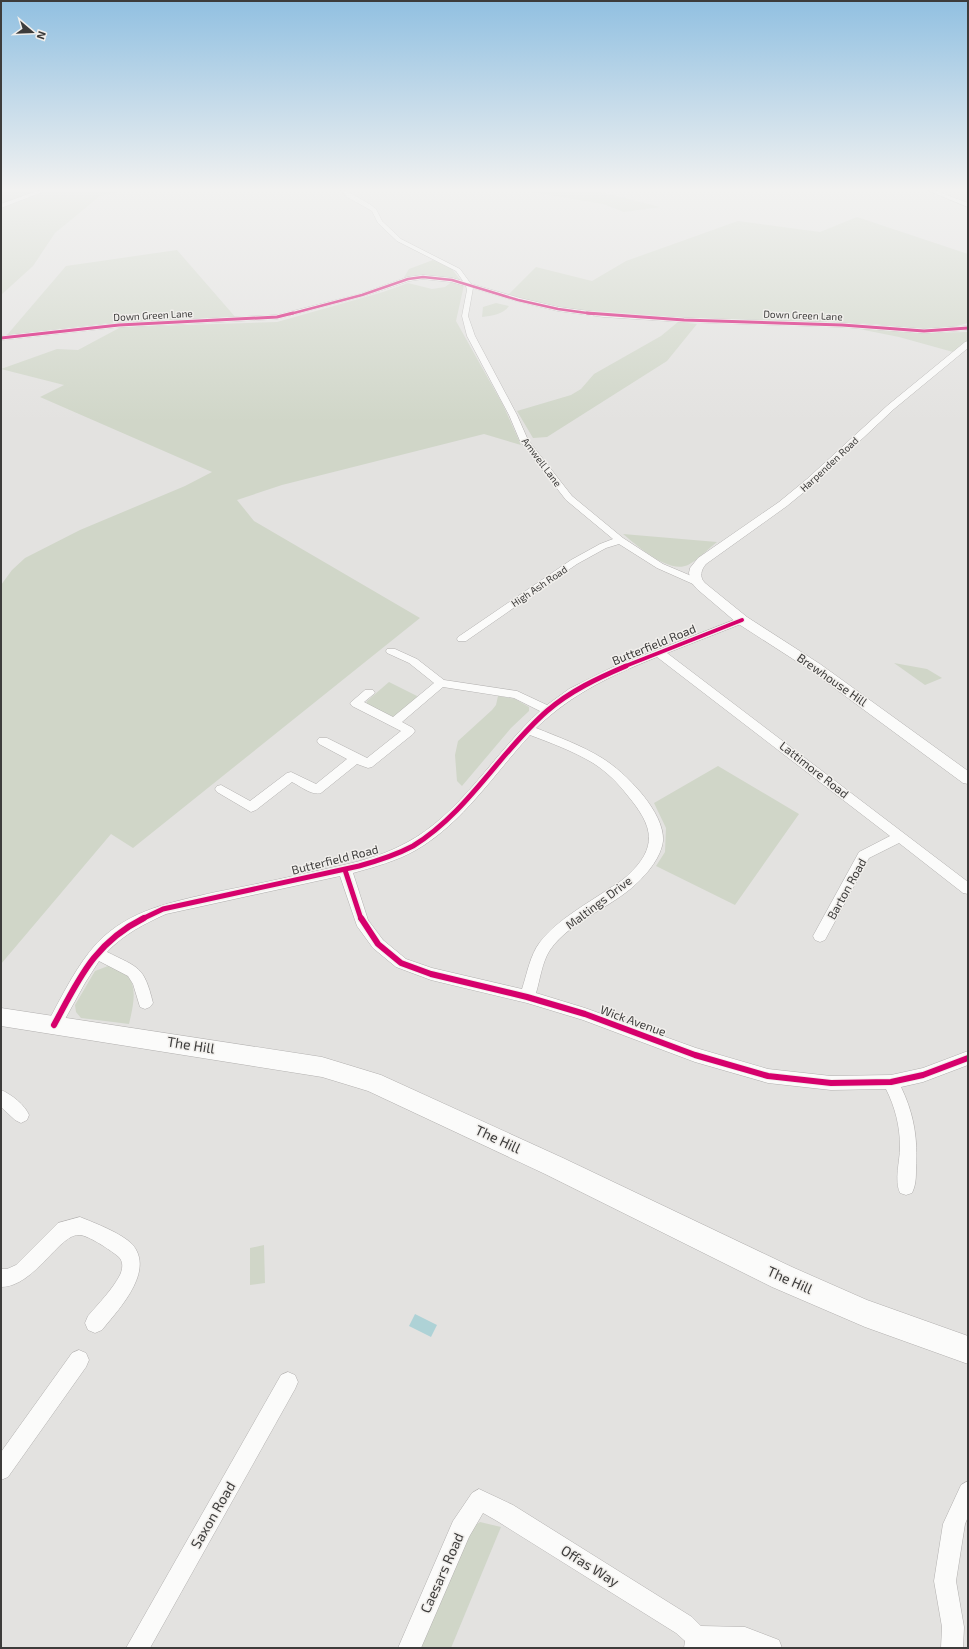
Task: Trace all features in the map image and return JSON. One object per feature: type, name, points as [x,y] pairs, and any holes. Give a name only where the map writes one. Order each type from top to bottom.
[{"type":"main road","name":"The Hill","points":[[1,1017],[145,1038],[322,1067],[373,1082],[554,1166],[782,1278],[865,1313],[968,1350]]},
{"type":"street","points":[[454,268],[458,270],[469,285]]},
{"type":"street","name":"Down Green Lane","points":[[1,338],[119,325],[278,317],[355,297],[416,278],[436,278],[469,285],[524,302],[575,312],[604,315],[684,320],[842,325],[924,331],[968,328]]},
{"type":"street","name":"Amwell Lane","points":[[469,285],[470,290],[465,316],[471,336],[513,415],[524,442],[569,498],[620,540],[660,566],[673,572],[696,575]]},
{"type":"street","name":"Harpenden Road","points":[[696,575],[710,555],[783,504],[811,481],[891,407],[968,344]]},
{"type":"street","name":"High Ash Road","points":[[462,639],[574,562],[603,546],[620,540]]},
{"type":"street","name":"Brewhouse Hill","points":[[696,575],[720,603],[742,620],[821,671],[968,779]]},
{"type":"street","name":"Butterfield Road","points":[[54,1025],[76,985],[97,953],[113,937],[138,920],[163,909],[345,870],[378,861],[411,846],[431,834],[448,819],[473,793],[527,729],[548,710],[570,694],[620,668],[742,620]]},
{"type":"street","points":[[391,651],[413,662],[441,683],[517,695],[548,710]]},
{"type":"street","name":"Lattimore Road","points":[[659,653],[968,889]]},
{"type":"street","points":[[394,722],[441,683]]},
{"type":"street","points":[[322,741],[368,764],[409,731],[356,703],[369,693]]},
{"type":"street","name":"Maltings Drive","points":[[527,729],[573,748],[599,762],[618,776],[645,807],[653,820],[657,832],[657,843],[651,858],[632,880],[557,934],[544,948],[527,997]]},
{"type":"street","points":[[221,790],[251,807],[291,776],[317,790],[356,758]]},
{"type":"street","name":"Barton Road","points":[[820,936],[864,855],[900,837]]},
{"type":"street","name":"Wick Avenue","points":[[345,870],[362,922],[378,944],[401,963],[431,974],[527,997],[585,1014],[695,1055],[768,1076],[832,1083],[891,1082],[924,1075],[968,1058]]},
{"type":"street","points":[[97,953],[133,972],[140,982],[145,1003]]},
{"type":"street","points":[[891,1082],[901,1102],[908,1128],[909,1145],[906,1187]]},
{"type":"street","points":[[1,1097],[21,1115]]},
{"type":"street","points":[[1,1278],[8,1278],[22,1271],[64,1229],[80,1226],[126,1250],[132,1258],[132,1270],[128,1280],[95,1323]]},
{"type":"street","points":[[1,1470],[78,1360]]},
{"type":"street","name":"Saxon Road","points":[[137,1648],[288,1382]]},
{"type":"street","points":[[952,1648],[953,1627],[945,1580],[954,1524],[968,1492]]},
{"type":"street","name":"Offas Way","points":[[479,1500],[505,1513],[684,1625],[696,1643],[728,1636],[745,1638],[772,1648]]},
{"type":"street","name":"Caesars Road","points":[[409,1648],[461,1529],[468,1515],[479,1500]]},
{"type":"shaded area","points":[[1,268],[31,268],[1,295]]},
{"type":"shaded area","points":[[64,268],[193,268],[237,319],[118,322],[7,335]]},
{"type":"shaded area","points":[[450,268],[461,281],[413,276],[403,279],[409,269]]},
{"type":"shaded area","points":[[535,268],[592,281],[614,268],[968,268],[968,323],[946,329],[916,329],[873,324],[678,318],[608,314],[556,308],[508,295]]},
{"type":"shaded area","points":[[453,281],[464,285],[456,321],[503,405],[521,445],[484,434],[282,485],[237,500],[254,521],[420,618],[133,848],[111,834],[1,964],[1,585],[12,570],[25,558],[80,530],[185,486],[212,472],[40,397],[64,385],[1,369],[57,349],[78,350],[121,327],[277,322],[383,292],[408,283],[432,289],[445,287]]},
{"type":"shaded area","points":[[496,303],[509,306],[501,313],[482,317],[483,307]]},
{"type":"shaded area","points":[[678,322],[697,324],[667,361],[547,437],[533,438],[517,411],[571,395],[581,389],[594,374],[661,336]]},
{"type":"shaded area","points":[[854,328],[924,333],[968,332],[968,341],[953,352],[899,337]]},
{"type":"shaded area","points":[[623,534],[717,542],[692,563],[680,567],[672,566],[654,557]]},
{"type":"shaded area","points":[[894,663],[927,669],[942,678],[925,685]]},
{"type":"shaded area","points":[[389,682],[419,697],[394,718],[366,705],[367,701]]},
{"type":"shaded area","points":[[498,696],[515,699],[529,707],[529,711],[511,728],[462,786],[457,781],[455,755],[458,741],[492,710],[496,705]]},
{"type":"shaded area","points":[[718,766],[799,814],[735,905],[656,866],[665,852],[666,828],[654,803]]},
{"type":"shaded area","points":[[108,966],[119,969],[126,974],[131,981],[134,996],[129,1024],[81,1018],[76,1012],[75,1005],[95,971]]},
{"type":"shaded area","points":[[264,1245],[265,1283],[250,1285],[250,1248]]},
{"type":"shaded area","points":[[480,1522],[501,1527],[451,1648],[417,1648],[471,1528]]},
{"type":"water","points":[[415,1314],[437,1325],[431,1337],[409,1326]]},
{"type":"cycle path","points":[[1,338],[119,325],[277,317],[362,295],[408,279],[423,277],[452,280],[518,300],[558,309],[604,315],[684,320],[842,325],[924,331],[968,328]]},
{"type":"cycle path","points":[[54,1025],[80,978],[94,957],[112,938],[130,925],[163,909],[345,870],[386,858],[412,846],[450,817],[530,726],[560,700],[601,677],[742,620]]},
{"type":"cycle path","points":[[345,870],[362,922],[378,944],[401,963],[431,974],[527,997],[585,1014],[695,1055],[768,1076],[831,1083],[891,1082],[923,1075],[968,1058]]}]
